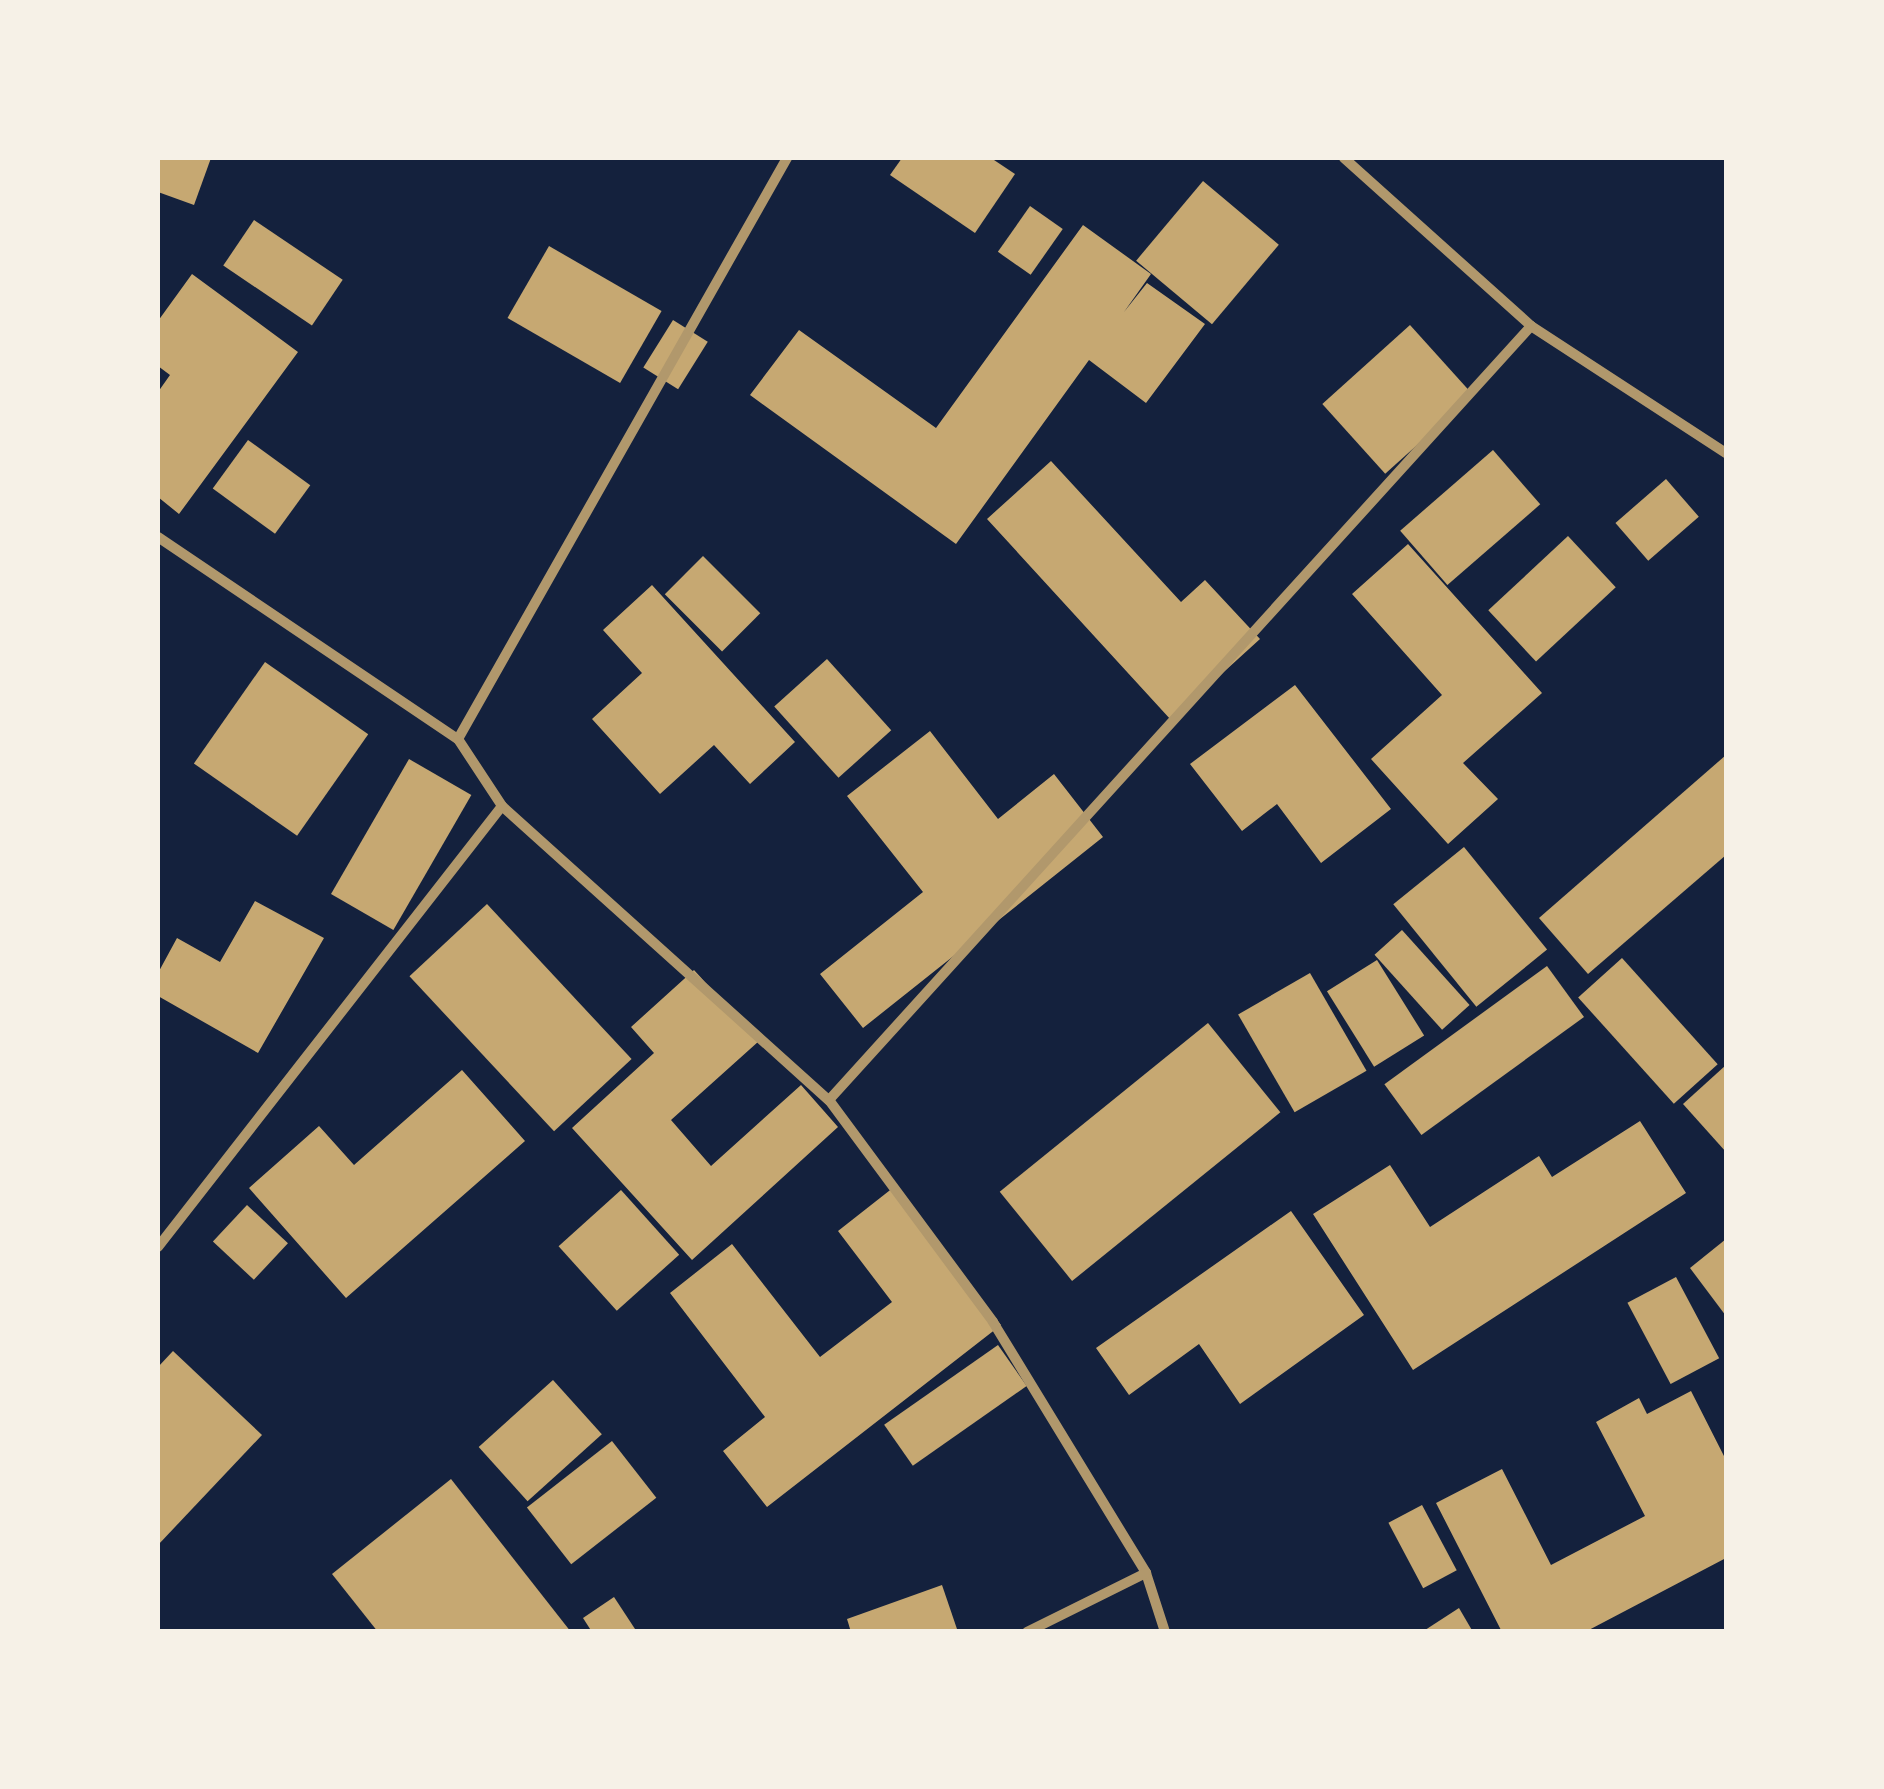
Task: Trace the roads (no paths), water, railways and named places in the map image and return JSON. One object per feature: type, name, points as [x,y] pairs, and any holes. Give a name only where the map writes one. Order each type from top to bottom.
[{"type":"street","points":[[458,739],[787,158]]},
{"type":"street","points":[[1344,158],[1531,326],[1726,452]]},
{"type":"street","points":[[830,1100],[1531,326]]},
{"type":"street","points":[[158,536],[458,739],[502,806],[830,1100],[992,1322],[1146,1573],[1165,1632]]},
{"type":"street","points":[[158,1247],[502,806]]},
{"type":"street","points":[[1027,1632],[1146,1573]]}]
